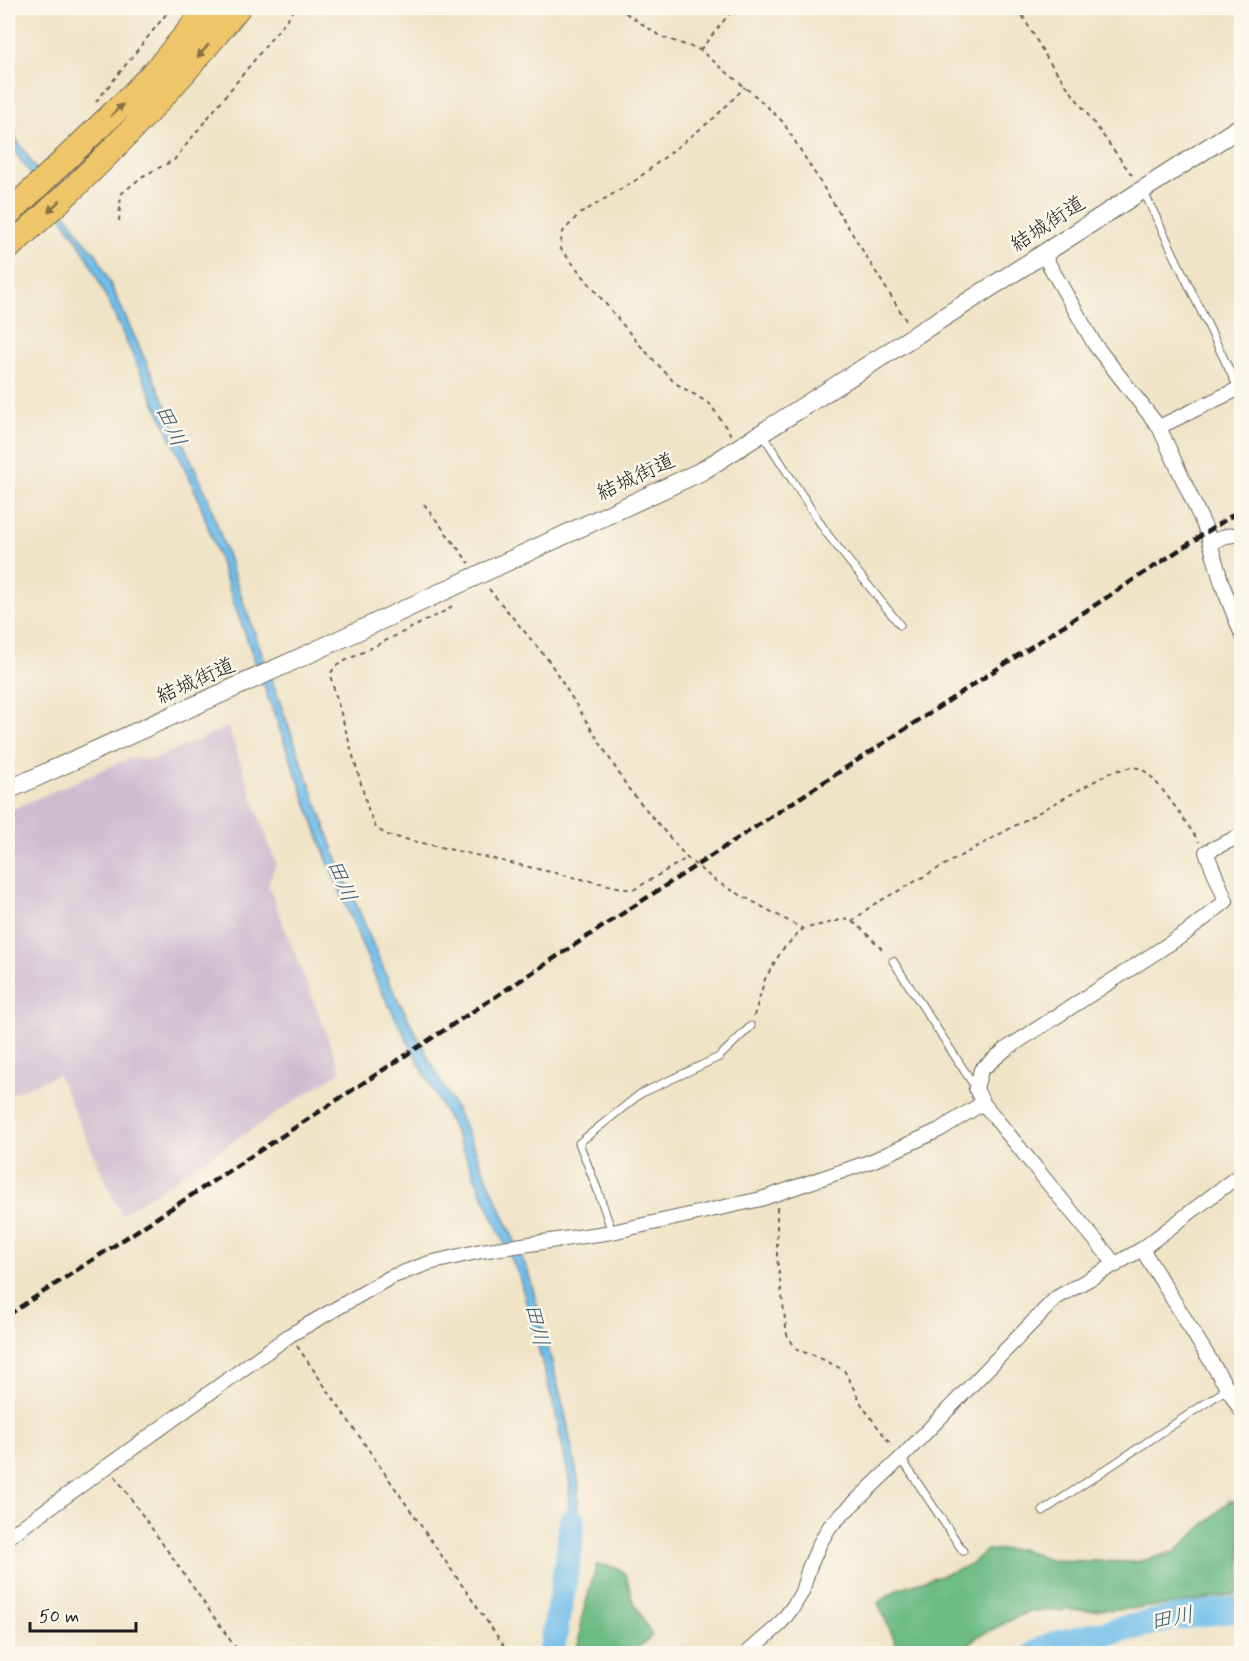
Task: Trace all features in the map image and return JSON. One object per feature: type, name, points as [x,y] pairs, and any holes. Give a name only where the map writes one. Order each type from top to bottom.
[{"type":"highway","points":[[8,214],[124,104],[208,8]]},
{"type":"highway","points":[[12,244],[130,133],[238,8]]},
{"type":"street","name":"結城街道","points":[[8,790],[480,578],[702,471],[1242,126]]},
{"type":"street","points":[[1043,254],[1095,345],[1159,428],[1207,532],[1222,584],[1242,635]]},
{"type":"street","points":[[1159,428],[1240,387]]},
{"type":"street","points":[[1210,543],[1226,536],[1242,534]]},
{"type":"street","points":[[1116,1265],[983,1103],[976,1089],[981,1070],[1006,1048],[1186,933],[1226,901],[1206,852],[1242,835]]},
{"type":"street","points":[[8,1537],[290,1335],[391,1277],[429,1263],[481,1251],[612,1232],[761,1199],[872,1161],[939,1130],[983,1103]]},
{"type":"street","points":[[746,1653],[778,1626],[793,1607],[802,1592],[820,1543],[830,1526],[901,1458],[1056,1298],[1142,1250],[1242,1173]]},
{"type":"street","points":[[1142,1250],[1242,1412]]},
{"type":"lane","points":[[1143,190],[1240,387]]},
{"type":"lane","points":[[762,433],[828,535],[900,625]]},
{"type":"lane","points":[[893,961],[976,1089]]},
{"type":"lane","points":[[612,1232],[579,1143],[640,1094],[719,1057],[751,1026]]},
{"type":"lane","points":[[1043,1511],[1227,1389]]},
{"type":"lane","points":[[901,1458],[963,1551]]},
{"type":"path","points":[[95,103],[171,8]]},
{"type":"path","points":[[120,221],[121,194],[143,176],[174,159],[296,8]]},
{"type":"path","points":[[618,8],[662,37],[700,50],[746,87],[783,122],[915,334]]},
{"type":"path","points":[[700,50],[734,8]]},
{"type":"path","points":[[1018,8],[1048,60],[1143,190]]},
{"type":"path","points":[[739,448],[710,404],[675,383],[637,342],[560,248],[562,233],[578,215],[636,180],[714,118],[746,87]]},
{"type":"path","points":[[424,504],[480,578],[549,661],[628,788],[687,858],[717,882],[803,929]]},
{"type":"path","points":[[455,604],[335,666],[330,675],[369,812],[376,828],[387,835],[626,889],[635,889],[687,858]]},
{"type":"path","points":[[852,922],[871,906],[1111,772],[1137,767],[1147,771],[1206,852]]},
{"type":"path","points":[[751,1026],[765,979],[782,950],[803,929],[845,919],[858,925],[893,961]]},
{"type":"path","points":[[777,1194],[777,1257],[787,1335],[797,1350],[816,1356],[844,1370],[863,1407],[901,1458]]},
{"type":"path","points":[[290,1335],[506,1649],[504,1653]]},
{"type":"path","points":[[108,1466],[240,1653]]},
{"type":"shaded area","points":[[228,727],[276,863],[268,884],[341,1071],[121,1215],[58,1075],[8,1095],[8,811],[130,758],[152,760]]},
{"type":"green space","points":[[1229,1501],[1241,1501],[1241,1593],[1129,1609],[1029,1611],[975,1638],[962,1653],[893,1653],[897,1646],[878,1603],[898,1589],[966,1567],[987,1550],[1022,1549],[1050,1560],[1136,1562],[1175,1552]]},
{"type":"green space","points":[[597,1564],[618,1568],[626,1575],[632,1598],[652,1636],[631,1653],[577,1653],[583,1613]]},
{"type":"water","points":[[8,127],[82,238],[97,255],[207,495],[245,607],[337,859],[389,982],[465,1127],[529,1274],[565,1413],[579,1485],[573,1554],[565,1553],[570,1485],[556,1414],[519,1276],[455,1132],[379,986],[328,862],[198,497],[89,260],[8,142]]},
{"type":"waterway","name":"田川","points":[[551,1654],[569,1553],[572,1521]]},
{"type":"waterway","name":"田川","points":[[1035,1654],[1051,1645],[1173,1618],[1242,1608]]},
{"type":"railway","points":[[8,1315],[1242,509]]}]
